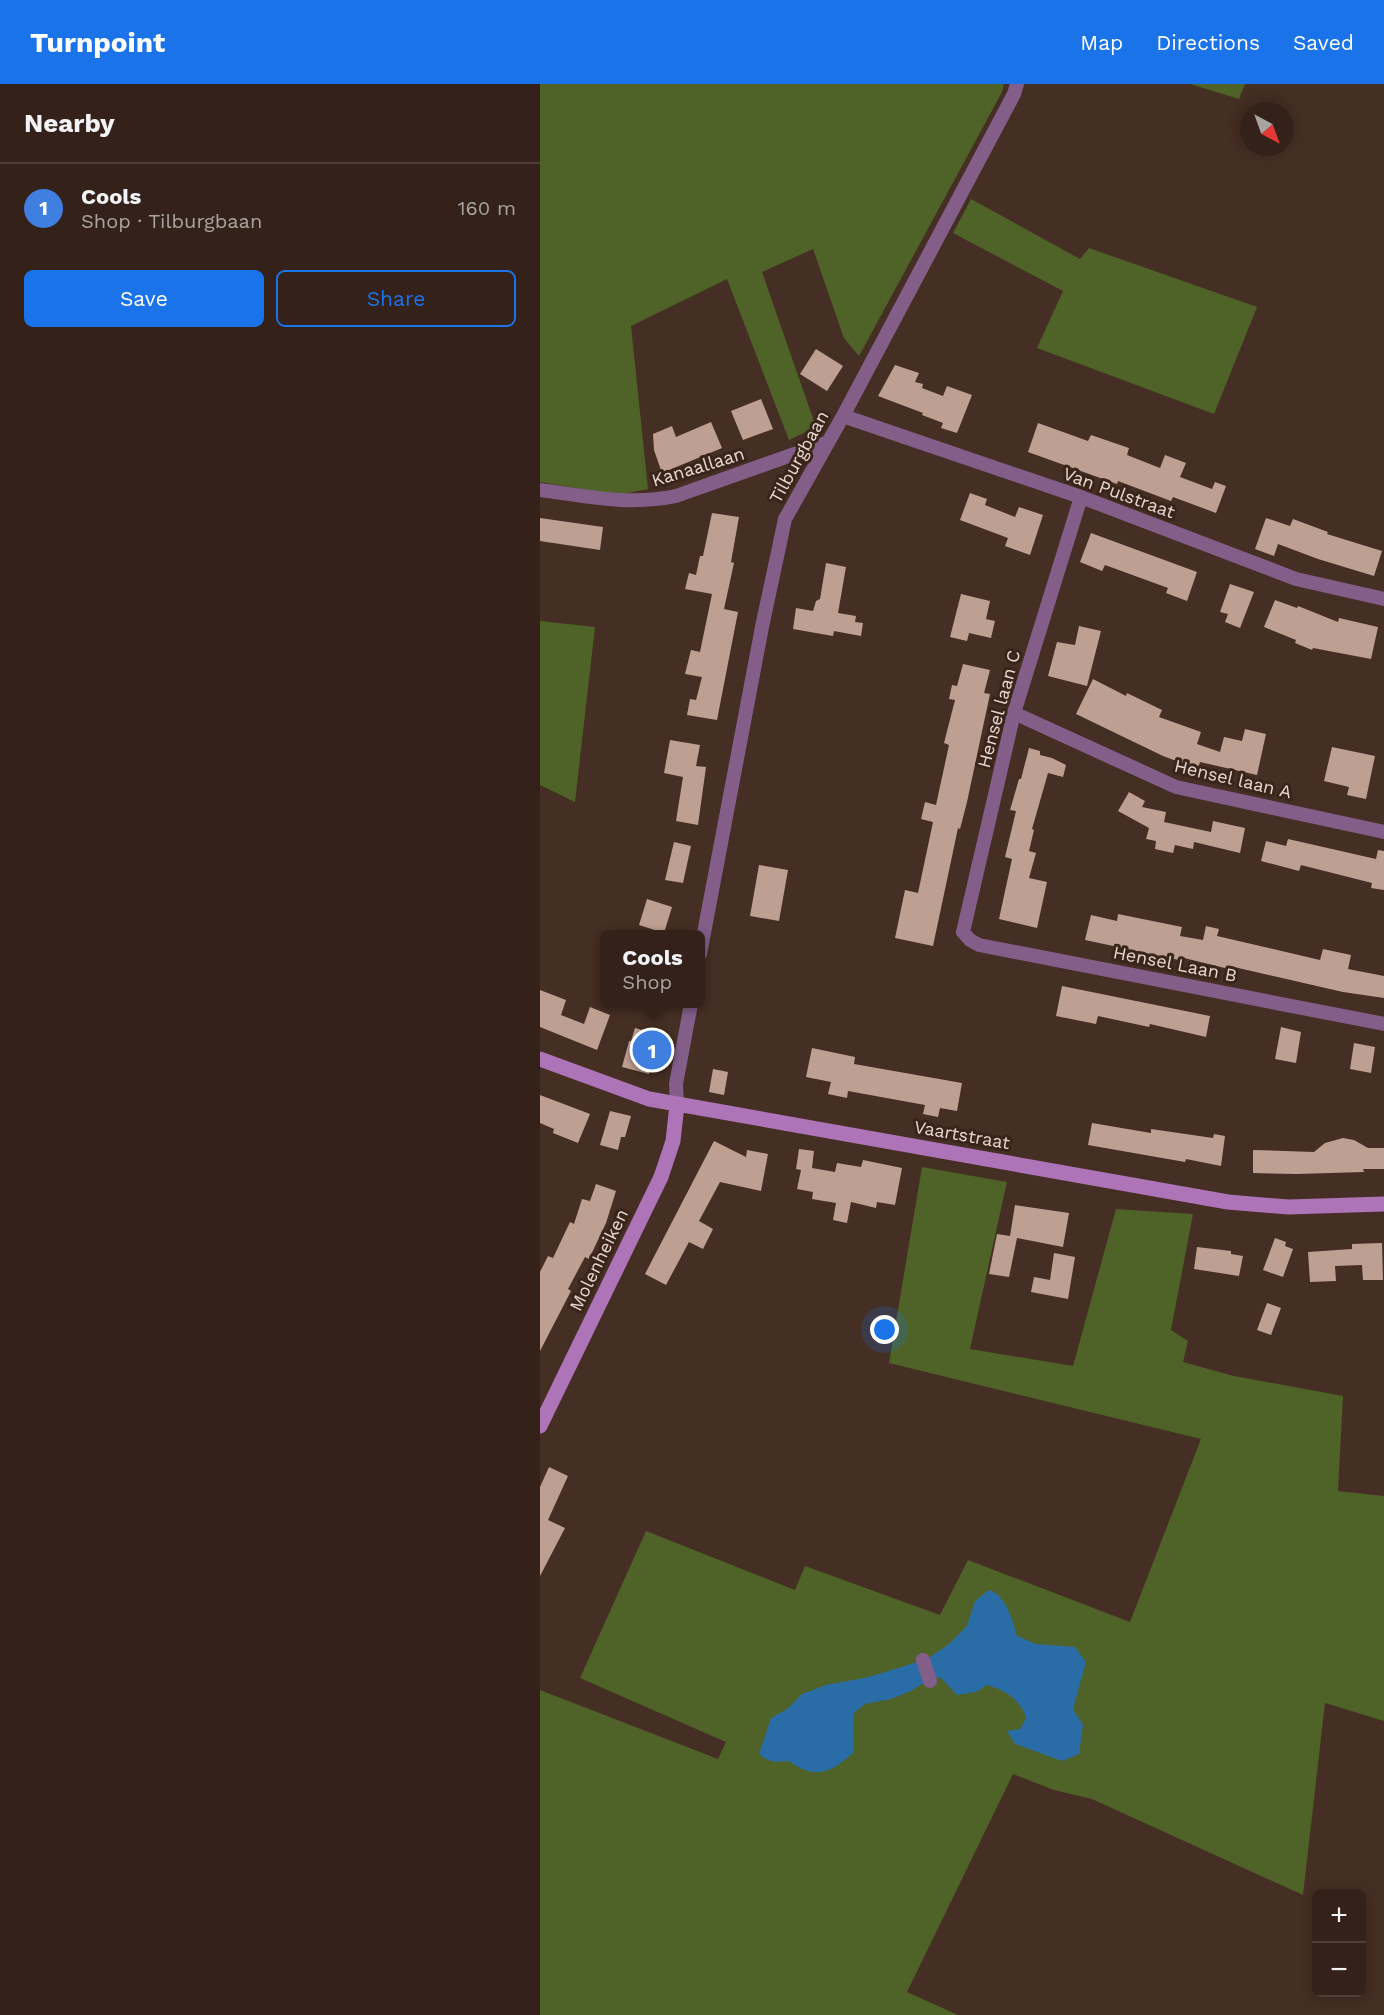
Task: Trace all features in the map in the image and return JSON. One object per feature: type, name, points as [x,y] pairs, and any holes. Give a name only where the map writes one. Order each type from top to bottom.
[{"type":"main road","name":"Vaartstraat","points":[[540,1059],[649,1100],[1228,1202],[1288,1207],[1384,1204]]},
{"type":"main road","name":"Molenheiken","points":[[540,1426],[661,1177],[673,1140],[677,1105]]},
{"type":"street","name":"Tilburgbaan","points":[[705,930],[762,627],[785,519],[843,416],[1014,94],[1017,84]]},
{"type":"street","name":"Van Pulstraat","points":[[843,416],[1082,498],[1296,579],[1384,599]]},
{"type":"street","name":"Kanaallaan","points":[[540,490],[612,500],[637,502],[658,500],[676,496],[828,442]]},
{"type":"street","name":"Hensel laan C","points":[[963,932],[1014,713],[1082,498]]},
{"type":"street","name":"Hensel laan A","points":[[1014,713],[1176,788],[1384,832]]},
{"type":"street","name":"Hensel Laan B","points":[[963,932],[979,945],[1384,1024]]},
{"type":"street","points":[[677,1105],[676,1084],[690,1008]]},
{"type":"street","points":[[923,1660],[930,1681]]},
{"type":"green space","points":[[540,84],[1004,84],[1002,92],[859,356],[844,338],[813,249],[762,272],[816,427],[789,440],[727,279],[631,326],[648,489],[618,495],[540,482]]},
{"type":"green space","points":[[1190,84],[1245,84],[1239,99]]},
{"type":"green space","points":[[971,199],[1080,259],[1089,248],[1257,307],[1214,414],[1037,348],[1063,291],[953,233]]},
{"type":"green space","points":[[540,621],[595,627],[575,802],[540,785]]},
{"type":"green space","points":[[922,1167],[1007,1182],[970,1349],[1073,1366],[1116,1209],[1193,1214],[1171,1330],[1188,1341],[1183,1362],[1234,1376],[1343,1396],[1338,1491],[1384,1496],[1384,1721],[1325,1703],[1303,1895],[1092,1799],[1054,1790],[1013,1774],[907,1992],[958,2015],[540,2015],[540,1690],[718,1759],[726,1742],[580,1678],[646,1531],[795,1590],[805,1566],[940,1615],[968,1560],[1130,1622],[1201,1439],[889,1363]]},
{"type":"water","points":[[989,1590],[1000,1597],[1004,1603],[1017,1636],[1036,1644],[1075,1647],[1086,1662],[1073,1709],[1083,1725],[1079,1754],[1062,1761],[1015,1744],[1007,1731],[1020,1729],[1026,1718],[1016,1701],[1000,1690],[987,1685],[976,1692],[957,1695],[940,1677],[891,1699],[865,1704],[854,1713],[854,1752],[831,1769],[823,1772],[807,1771],[789,1761],[777,1762],[759,1754],[771,1718],[787,1709],[802,1694],[826,1685],[869,1677],[927,1659],[949,1644],[967,1626],[975,1601]]},
{"type":"building","points":[[816,349],[843,366],[827,391],[800,374]]},
{"type":"building","points":[[895,365],[919,373],[915,382],[923,384],[922,388],[943,396],[947,386],[972,395],[957,433],[941,428],[943,423],[922,415],[923,413],[878,396]]},
{"type":"building","points":[[761,399],[773,429],[743,440],[731,411]]},
{"type":"building","points":[[711,422],[722,448],[662,473],[654,450],[653,434],[672,426],[676,437]]},
{"type":"building","points":[[1038,423],[1088,441],[1091,435],[1129,448],[1127,455],[1160,468],[1165,455],[1186,463],[1180,477],[1212,489],[1215,482],[1226,486],[1216,513],[1173,497],[1171,501],[1118,481],[1117,484],[1028,452]]},
{"type":"building","points":[[970,493],[987,499],[985,505],[1015,517],[1019,507],[1043,515],[1030,555],[1005,546],[1008,538],[960,520]]},
{"type":"building","points":[[712,513],[739,517],[731,562],[734,563],[724,609],[738,612],[717,720],[687,715],[690,699],[696,700],[702,677],[685,674],[691,650],[700,652],[712,594],[685,589],[689,573],[696,575],[700,556],[703,556]]},
{"type":"building","points":[[540,518],[603,527],[600,550],[540,541]]},
{"type":"building","points":[[1266,518],[1290,526],[1293,519],[1328,532],[1327,534],[1382,551],[1374,576],[1278,544],[1274,556],[1255,549]]},
{"type":"building","points":[[1091,533],[1197,572],[1187,601],[1166,593],[1168,588],[1105,565],[1102,571],[1080,562]]},
{"type":"building","points":[[826,563],[846,567],[838,613],[856,616],[855,622],[863,623],[861,636],[834,631],[833,636],[793,629],[796,608],[813,611],[816,601],[820,599]]},
{"type":"building","points":[[1230,584],[1254,592],[1240,628],[1225,622],[1228,614],[1220,612]]},
{"type":"building","points":[[961,594],[990,601],[986,619],[995,621],[991,638],[969,633],[967,641],[950,637]]},
{"type":"building","points":[[1275,600],[1297,608],[1298,606],[1338,622],[1339,618],[1378,627],[1371,659],[1313,648],[1312,650],[1295,643],[1296,640],[1264,627]]},
{"type":"building","points":[[1079,626],[1101,631],[1087,686],[1048,676],[1057,642],[1075,645]]},
{"type":"building","points":[[963,664],[990,670],[984,693],[990,694],[933,946],[895,938],[905,890],[918,893],[933,822],[921,819],[925,802],[936,805],[949,745],[944,743],[955,700],[949,699],[952,685],[957,686]]},
{"type":"building","points":[[1093,679],[1126,696],[1127,693],[1162,710],[1159,717],[1201,732],[1197,744],[1220,752],[1224,737],[1242,741],[1245,729],[1266,734],[1257,775],[1200,762],[1198,769],[1163,756],[1076,714]]},
{"type":"building","points":[[670,740],[700,745],[696,766],[706,767],[698,825],[676,821],[683,777],[664,773]]},
{"type":"building","points":[[1332,747],[1375,756],[1366,799],[1347,795],[1349,787],[1324,781]]},
{"type":"building","points":[[1029,748],[1040,751],[1040,755],[1066,765],[1063,777],[1048,773],[1032,829],[1034,830],[1029,851],[1036,853],[1029,878],[1047,882],[1037,928],[999,919],[1012,859],[1005,857],[1016,811],[1010,810]]},
{"type":"building","points":[[1129,792],[1145,801],[1142,807],[1166,812],[1164,822],[1211,832],[1213,821],[1245,828],[1240,853],[1194,842],[1193,849],[1175,845],[1173,853],[1155,849],[1156,841],[1146,839],[1149,828],[1118,811]]},
{"type":"building","points":[[1288,839],[1376,859],[1378,850],[1384,851],[1384,890],[1371,888],[1372,883],[1301,865],[1299,871],[1261,861],[1266,841],[1286,846]]},
{"type":"building","points":[[674,842],[691,846],[683,883],[665,880]]},
{"type":"building","points":[[759,865],[788,870],[779,921],[750,916]]},
{"type":"building","points":[[647,899],[672,907],[665,930],[655,930],[639,925]]},
{"type":"building","points":[[1118,914],[1182,927],[1180,936],[1203,940],[1206,926],[1219,929],[1217,936],[1320,960],[1323,949],[1351,955],[1348,969],[1384,976],[1384,998],[1343,992],[1234,967],[1233,970],[1180,957],[1179,960],[1085,940],[1091,915],[1117,921]]},
{"type":"building","points":[[1062,986],[1210,1016],[1206,1037],[1150,1024],[1149,1027],[1098,1016],[1096,1024],[1056,1016]]},
{"type":"building","points":[[540,990],[566,1000],[561,1015],[584,1024],[590,1007],[610,1015],[597,1050],[540,1027]]},
{"type":"building","points":[[1281,1027],[1301,1032],[1296,1063],[1275,1059]]},
{"type":"building","points":[[635,1028],[664,1036],[656,1065],[651,1064],[649,1074],[622,1067]]},
{"type":"building","points":[[1354,1043],[1375,1047],[1371,1073],[1350,1069]]},
{"type":"building","points":[[812,1048],[855,1057],[854,1064],[962,1083],[957,1111],[940,1108],[938,1117],[923,1114],[925,1105],[848,1091],[847,1098],[828,1094],[831,1082],[806,1077]]},
{"type":"building","points":[[713,1069],[728,1072],[724,1095],[709,1092]]},
{"type":"building","points":[[540,1095],[590,1114],[578,1143],[553,1133],[554,1129],[540,1123]]},
{"type":"building","points":[[610,1111],[631,1116],[625,1137],[621,1137],[618,1150],[600,1145]]},
{"type":"building","points":[[1092,1123],[1151,1133],[1151,1129],[1213,1138],[1214,1134],[1225,1136],[1221,1166],[1088,1145]]},
{"type":"building","points":[[1343,1138],[1354,1140],[1368,1148],[1384,1148],[1384,1169],[1363,1169],[1364,1172],[1253,1173],[1253,1150],[1314,1152],[1325,1143]]},
{"type":"building","points":[[714,1141],[746,1157],[747,1150],[768,1154],[761,1191],[720,1182],[699,1221],[713,1229],[703,1249],[689,1242],[666,1285],[645,1274]]},
{"type":"building","points":[[799,1149],[814,1151],[812,1168],[835,1172],[837,1163],[861,1167],[863,1160],[902,1168],[895,1205],[877,1202],[876,1208],[851,1202],[847,1223],[833,1220],[836,1203],[812,1199],[813,1192],[797,1189],[801,1170],[796,1169]]},
{"type":"building","points":[[596,1184],[616,1191],[606,1223],[589,1259],[585,1257],[568,1289],[571,1291],[540,1351],[540,1272],[548,1256],[553,1258],[570,1222],[574,1224],[582,1199],[590,1201]]},
{"type":"building","points":[[1015,1205],[1069,1213],[1063,1247],[1017,1238],[1009,1277],[989,1274],[997,1234],[1010,1236]]},
{"type":"building","points":[[1275,1238],[1286,1242],[1285,1246],[1293,1249],[1283,1277],[1263,1270]]},
{"type":"building","points":[[1382,1243],[1383,1280],[1363,1280],[1362,1265],[1335,1266],[1336,1281],[1310,1282],[1308,1252],[1352,1249],[1352,1244]]},
{"type":"building","points":[[1197,1247],[1231,1251],[1231,1254],[1243,1256],[1239,1276],[1194,1269]]},
{"type":"building","points":[[1054,1253],[1075,1257],[1068,1299],[1031,1292],[1034,1277],[1050,1280]]},
{"type":"building","points":[[1267,1303],[1281,1308],[1271,1335],[1257,1330]]},
{"type":"building","points":[[549,1467],[568,1476],[548,1520],[565,1528],[540,1576],[540,1487]]},
{"type":"place","name":"Cools","points":[[652,1050]]}]
